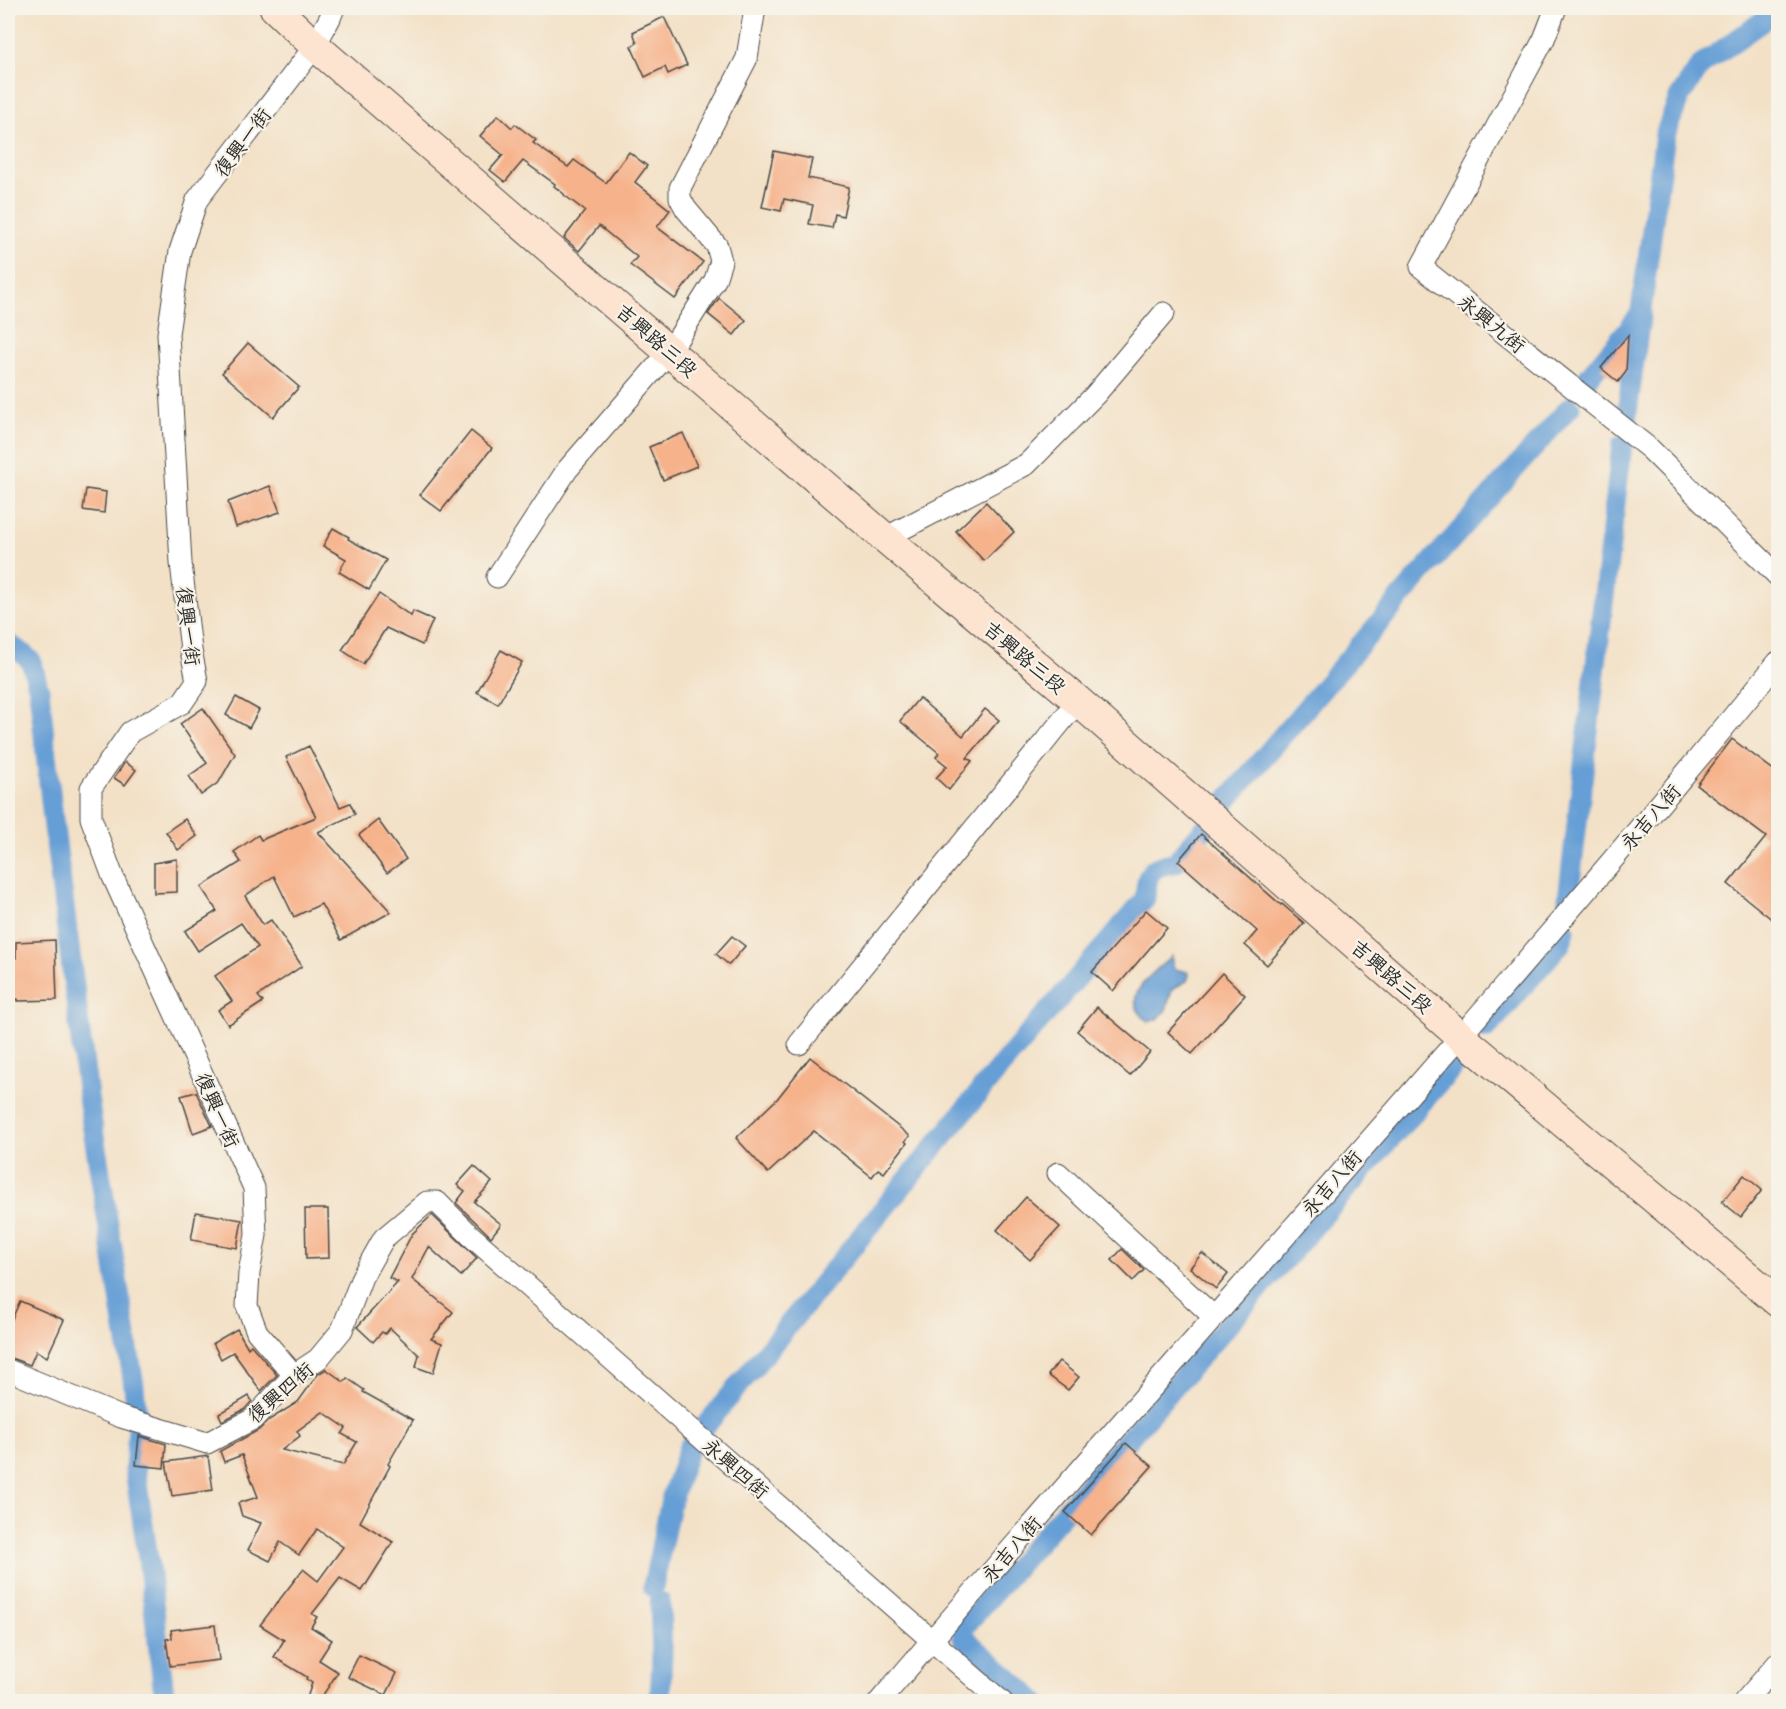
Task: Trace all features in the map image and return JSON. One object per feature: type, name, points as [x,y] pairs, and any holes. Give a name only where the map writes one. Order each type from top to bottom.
[{"type":"street","name":"吉興路三段","points":[[275,8],[315,46],[1077,701],[1460,1036],[1779,1302]]},
{"type":"street","name":"復興一街","points":[[294,1375],[257,1332],[247,1306],[249,1273],[256,1235],[254,1188],[112,877],[91,818],[91,788],[130,732],[182,703],[196,681],[181,563],[168,334],[180,251],[197,200],[315,46],[334,8]]},
{"type":"street","points":[[497,577],[567,470],[670,351],[715,280],[721,261],[717,246],[686,209],[680,198],[680,188],[747,58],[755,8]]},
{"type":"street","name":"永興九街","points":[[1556,8],[1544,39],[1421,267],[1650,449],[1779,576]]},
{"type":"street","points":[[885,538],[1027,464],[1095,395],[1164,313]]},
{"type":"street","name":"永吉八街","points":[[879,1701],[1460,1036],[1674,788],[1779,662]]},
{"type":"street","points":[[799,1044],[1077,701]]},
{"type":"street","points":[[1058,1173],[1214,1317]]},
{"type":"street","name":"復興四街","points":[[8,1370],[121,1416],[207,1443],[253,1419],[294,1375],[318,1359],[342,1330],[362,1277],[384,1238],[427,1202],[437,1202],[470,1235]]},
{"type":"street","name":"永興四街","points":[[470,1235],[1002,1701]]},
{"type":"street","points":[[1744,1701],[1779,1663]]},
{"type":"water","points":[[1172,956],[1175,969],[1187,972],[1189,975],[1187,981],[1172,989],[1166,1010],[1158,1019],[1148,1021],[1139,1012],[1136,1003],[1137,995],[1148,978]]},
{"type":"building","points":[[664,17],[687,65],[668,74],[665,67],[645,77],[631,46],[637,43],[633,32]]},
{"type":"building","points":[[498,115],[512,128],[515,124],[536,140],[533,143],[568,167],[574,160],[606,183],[629,152],[647,166],[635,182],[670,210],[657,227],[703,262],[675,299],[630,265],[637,257],[599,226],[579,251],[564,238],[585,211],[554,186],[555,184],[523,161],[505,182],[490,170],[503,155],[480,136]]},
{"type":"building","points":[[774,151],[812,159],[808,178],[849,187],[843,216],[835,214],[832,228],[809,224],[813,205],[784,199],[781,211],[762,207]]},
{"type":"building","points":[[719,298],[746,320],[734,335],[708,314]]},
{"type":"building","points":[[1628,335],[1626,372],[1618,382],[1601,368]]},
{"type":"building","points":[[248,343],[299,387],[273,417],[222,373]]},
{"type":"building","points":[[471,431],[492,448],[441,511],[420,495]]},
{"type":"building","points":[[683,433],[697,466],[663,480],[649,447]]},
{"type":"building","points":[[270,486],[280,512],[236,527],[228,502]]},
{"type":"building","points":[[86,489],[106,492],[104,513],[83,510]]},
{"type":"building","points":[[986,502],[1014,532],[984,561],[956,531]]},
{"type":"building","points":[[333,528],[386,560],[369,590],[339,572],[346,559],[323,546]]},
{"type":"building","points":[[379,594],[411,616],[413,611],[433,620],[422,645],[386,628],[363,664],[342,650]]},
{"type":"building","points":[[501,650],[522,662],[498,704],[477,692]]},
{"type":"building","points":[[236,697],[259,710],[249,728],[226,715]]},
{"type":"building","points":[[919,698],[963,736],[985,709],[999,720],[967,758],[972,761],[949,790],[936,778],[947,766],[936,757],[939,753],[900,721]]},
{"type":"building","points":[[203,708],[235,754],[219,782],[201,795],[189,776],[207,763],[180,724]]},
{"type":"building","points":[[1732,739],[1779,774],[1779,925],[1728,884],[1766,837],[1697,785]]},
{"type":"building","points":[[309,746],[340,807],[350,803],[355,814],[318,832],[391,912],[341,940],[321,904],[294,917],[274,876],[245,896],[263,925],[271,920],[302,966],[258,996],[263,1002],[228,1025],[218,1010],[232,1001],[215,976],[258,947],[241,923],[198,951],[185,931],[217,911],[201,887],[241,862],[234,852],[258,835],[261,840],[316,817],[286,757]]},
{"type":"building","points":[[125,762],[136,770],[125,785],[114,778]]},
{"type":"building","points":[[185,819],[197,836],[178,850],[166,832]]},
{"type":"building","points":[[378,820],[406,859],[387,873],[359,835]]},
{"type":"building","points":[[1201,834],[1304,923],[1267,965],[1245,945],[1257,931],[1178,861]]},
{"type":"building","points":[[177,859],[177,892],[154,893],[154,863]]},
{"type":"building","points":[[1146,910],[1167,928],[1113,991],[1092,972]]},
{"type":"building","points":[[732,936],[745,946],[729,965],[716,954]]},
{"type":"building","points":[[55,940],[57,1000],[8,1000],[8,958],[16,958],[16,942]]},
{"type":"building","points":[[1222,973],[1245,995],[1192,1054],[1168,1032]]},
{"type":"building","points":[[1097,1007],[1150,1052],[1130,1076],[1077,1031]]},
{"type":"building","points":[[810,1057],[910,1136],[884,1173],[878,1169],[872,1177],[814,1131],[768,1173],[736,1138],[777,1099]]},
{"type":"building","points":[[196,1092],[212,1126],[193,1133],[181,1096]]},
{"type":"building","points":[[474,1166],[492,1182],[474,1202],[501,1224],[491,1237],[456,1203],[465,1191],[457,1185]]},
{"type":"building","points":[[1744,1175],[1762,1190],[1741,1217],[1722,1202]]},
{"type":"building","points":[[1026,1197],[1060,1227],[1030,1260],[997,1230]]},
{"type":"building","points":[[305,1209],[328,1209],[329,1258],[306,1259]]},
{"type":"building","points":[[196,1212],[242,1220],[237,1248],[191,1240]]},
{"type":"building","points":[[432,1215],[477,1258],[461,1276],[429,1247],[412,1279],[453,1312],[431,1339],[442,1343],[433,1373],[416,1367],[419,1355],[390,1328],[385,1334],[382,1332],[373,1342],[357,1327],[398,1282],[389,1278],[412,1234]]},
{"type":"building","points":[[1122,1249],[1144,1270],[1133,1281],[1112,1260]]},
{"type":"building","points":[[1202,1253],[1228,1274],[1216,1289],[1190,1268]]},
{"type":"building","points":[[20,1301],[64,1320],[47,1357],[36,1351],[30,1365],[8,1357],[8,1328]]},
{"type":"building","points":[[237,1329],[248,1348],[251,1345],[277,1375],[261,1391],[233,1352],[221,1359],[213,1343]]},
{"type":"building","points":[[1059,1361],[1079,1377],[1068,1390],[1048,1375]]},
{"type":"building","points":[[326,1369],[344,1382],[347,1378],[364,1390],[363,1392],[413,1420],[388,1464],[390,1466],[360,1522],[393,1542],[362,1591],[340,1578],[312,1614],[317,1617],[311,1627],[332,1640],[319,1660],[338,1672],[319,1701],[306,1701],[312,1683],[306,1679],[307,1677],[274,1657],[284,1640],[260,1625],[303,1569],[318,1581],[343,1547],[317,1529],[299,1555],[280,1542],[270,1561],[248,1550],[261,1523],[242,1516],[238,1503],[258,1497],[242,1455],[224,1462],[220,1451],[259,1430],[269,1420],[298,1402],[318,1374]],"holes":[[[323,1412],[346,1428],[342,1434],[357,1442],[343,1465],[282,1450],[300,1436],[297,1431]]]},
{"type":"building","points":[[249,1396],[252,1401],[245,1409],[222,1421],[219,1414]]},
{"type":"building","points":[[139,1436],[166,1444],[164,1468],[136,1465]]},
{"type":"building","points":[[1126,1443],[1152,1466],[1091,1535],[1065,1512]]},
{"type":"building","points":[[208,1456],[213,1490],[172,1496],[166,1462]]},
{"type":"building","points":[[215,1625],[219,1660],[170,1666],[166,1639],[172,1638],[171,1630]]},
{"type":"building","points":[[359,1655],[397,1673],[386,1695],[348,1677]]},
{"type":"waterway","points":[[1626,420],[1665,135],[1679,98],[1700,66],[1778,10]]},
{"type":"waterway","points":[[1582,385],[1640,315]]},
{"type":"waterway","points":[[1223,805],[1421,574],[1570,407]]},
{"type":"waterway","points":[[1568,899],[1622,445]]},
{"type":"waterway","points":[[8,644],[31,661],[39,690],[89,1104],[134,1386],[137,1420]]},
{"type":"waterway","points":[[702,1430],[996,1072],[1145,899],[1151,872],[1160,866],[1175,863],[1203,830]]},
{"type":"waterway","points":[[1487,1028],[1561,943],[1565,931]]},
{"type":"waterway","points":[[1036,1702],[963,1637],[963,1628],[1461,1058]]},
{"type":"waterway","points":[[138,1427],[135,1470],[165,1702]]},
{"type":"waterway","points":[[653,1587],[671,1500],[689,1447]]},
{"type":"waterway","points":[[660,1602],[662,1654],[660,1702]]}]
